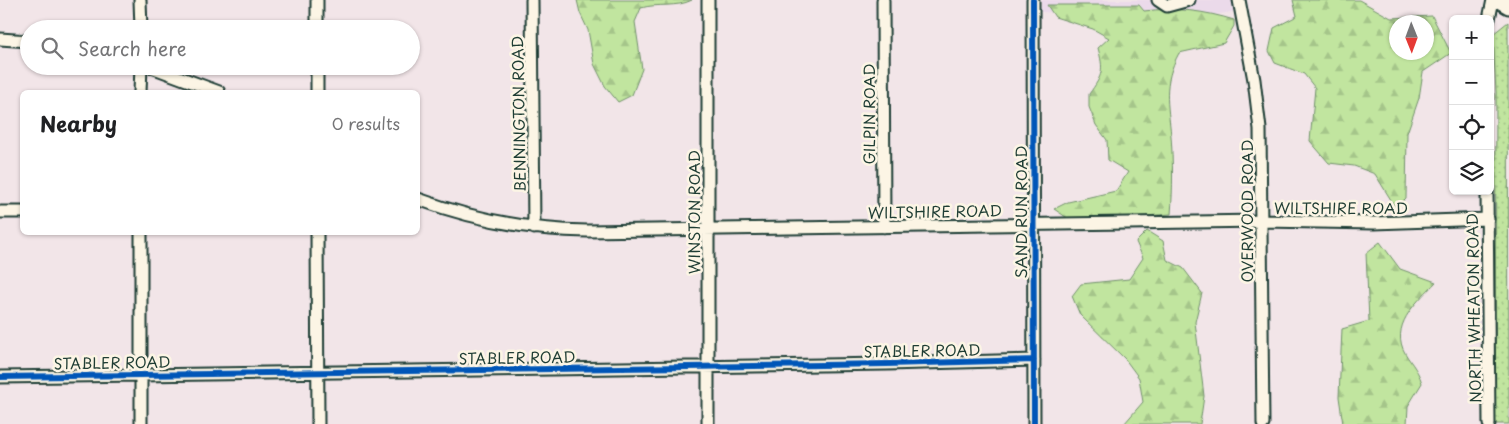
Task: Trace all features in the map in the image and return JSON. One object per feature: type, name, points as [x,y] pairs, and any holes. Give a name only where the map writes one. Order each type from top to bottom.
[{"type":"main road","points":[[1500,0],[1509,6]]},
{"type":"street","points":[[140,0],[141,20]]},
{"type":"street","points":[[317,0],[317,20]]},
{"type":"street","name":"BENNINGTON ROAD","points":[[532,0],[534,228]]},
{"type":"street","name":"WINSTON ROAD","points":[[708,0],[708,424]]},
{"type":"street","name":"GILPIN ROAD","points":[[883,0],[884,227]]},
{"type":"street","name":"SAND RUN ROAD","points":[[1033,0],[1034,424]]},
{"type":"street","points":[[1158,0],[1167,6],[1189,0]]},
{"type":"street","name":"OVERWOOD ROAD","points":[[1239,0],[1258,104],[1262,181],[1263,424]]},
{"type":"street","points":[[1490,15],[1493,0]]},
{"type":"street","points":[[0,39],[20,40]]},
{"type":"street","points":[[140,90],[141,75]]},
{"type":"street","points":[[173,75],[214,90]]},
{"type":"street","points":[[317,75],[317,90]]},
{"type":"street","name":"NORTH WHEATON ROAD","points":[[1487,195],[1489,424]]},
{"type":"street","name":"WILTSHIRE ROAD","points":[[420,200],[493,221],[534,228],[587,231],[1033,226],[1261,221],[1374,223],[1488,219]]},
{"type":"street","points":[[0,212],[20,212]]},
{"type":"street","points":[[141,235],[141,424]]},
{"type":"street","points":[[317,235],[318,424]]},
{"type":"street","name":"STABLER ROAD","points":[[0,376],[888,364],[1034,360]]},
{"type":"shaded area","points":[[1041,0],[1234,0],[1237,11],[1141,28],[1134,16],[1041,12]]},
{"type":"green space","points":[[577,0],[692,0],[680,4],[641,8],[635,22],[642,69],[632,95],[618,102],[605,86],[594,64],[588,30],[580,13]]},
{"type":"green space","points":[[1293,0],[1359,0],[1389,17],[1389,60],[1434,60],[1434,20],[1449,49],[1449,54],[1423,72],[1419,98],[1407,133],[1406,198],[1396,208],[1375,174],[1354,166],[1329,163],[1310,141],[1315,88],[1304,74],[1275,63],[1269,51],[1274,28],[1297,16]]},
{"type":"green space","points":[[1047,5],[1139,5],[1144,11],[1167,9],[1190,11],[1234,20],[1234,26],[1224,43],[1179,53],[1170,75],[1168,103],[1172,156],[1171,214],[1093,220],[1069,219],[1054,209],[1068,202],[1116,191],[1128,172],[1108,160],[1107,140],[1096,125],[1089,107],[1089,94],[1100,77],[1101,72],[1098,48],[1109,38],[1093,29],[1055,17]]},
{"type":"green space","points":[[1508,22],[1509,424],[1495,424],[1496,93],[1494,33]]},
{"type":"green space","points":[[1147,231],[1163,241],[1167,260],[1183,268],[1202,293],[1195,322],[1204,396],[1200,424],[1124,424],[1143,402],[1139,378],[1125,359],[1080,315],[1072,296],[1081,284],[1129,279],[1143,258],[1136,242]]},
{"type":"green space","points":[[1380,242],[1400,269],[1436,282],[1409,312],[1401,330],[1403,349],[1422,383],[1408,406],[1407,424],[1343,424],[1339,397],[1342,329],[1369,321],[1366,253]]},
{"type":"cycle path","points":[[1033,0],[1034,424]]},
{"type":"cycle path","points":[[0,377],[887,364],[1034,360]]}]
